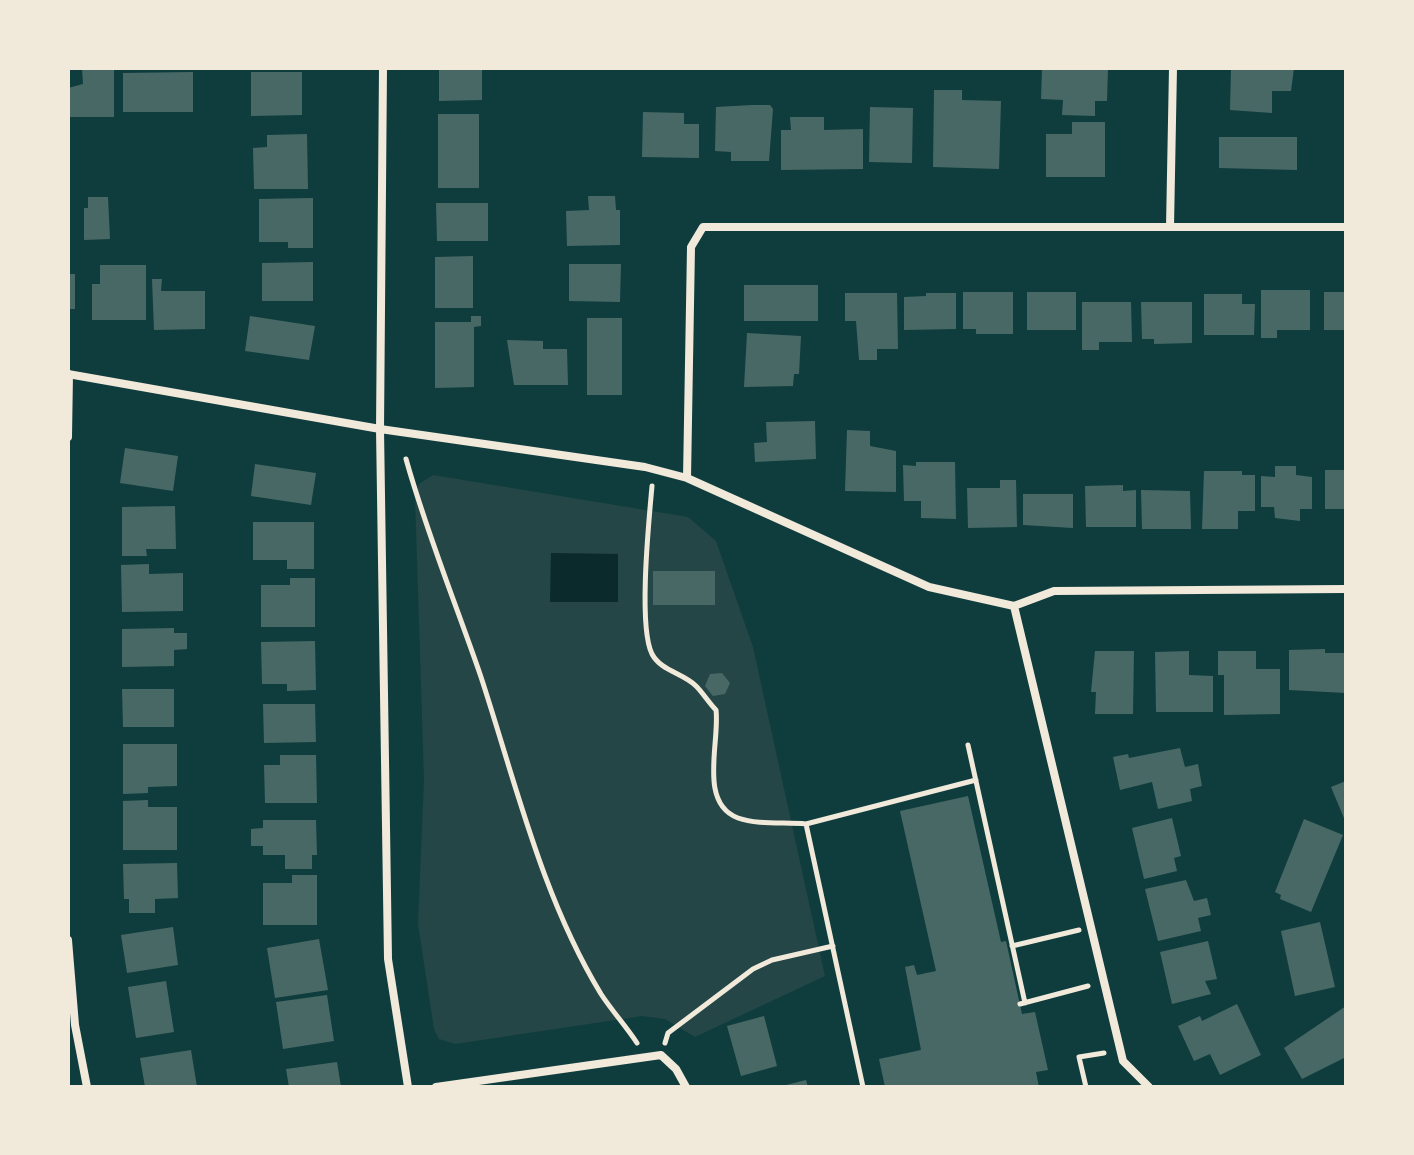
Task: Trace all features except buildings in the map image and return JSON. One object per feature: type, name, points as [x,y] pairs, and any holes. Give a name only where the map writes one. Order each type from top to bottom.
[{"type":"street","points":[[383,68],[380,429],[388,959],[408,1087]]},
{"type":"street","points":[[1170,227],[1173,68]]},
{"type":"street","points":[[687,478],[691,247],[703,227],[1346,227]]},
{"type":"street","points":[[68,437],[68,374],[380,429],[653,469],[687,478],[929,587],[1014,606],[1054,591],[1346,589]]},
{"type":"street","points":[[1014,606],[1123,1061],[1149,1087]]},
{"type":"street","points":[[68,940],[75,1025],[87,1087]]},
{"type":"street","points":[[436,1087],[661,1055],[676,1069],[686,1087]]},
{"type":"path","points":[[406,459],[425,528],[465,630],[534,847],[568,929],[602,994],[647,1057]]},
{"type":"path","points":[[653,469],[646,613],[652,654],[665,669],[680,674],[697,686],[716,710],[714,782],[723,808],[738,818],[806,824],[976,780]]},
{"type":"path","points":[[968,745],[1022,1003],[1104,981]]},
{"type":"path","points":[[806,824],[863,1087]]},
{"type":"path","points":[[1012,946],[1091,927]]},
{"type":"path","points":[[661,1055],[668,1033],[753,969],[772,960],[833,946]]},
{"type":"path","points":[[1086,1087],[1079,1057],[1121,1050]]},
{"type":"shaded area","points":[[433,475],[688,517],[716,541],[753,647],[825,976],[695,1037],[665,1019],[642,1016],[455,1044],[439,1039],[434,1029],[418,924],[424,780],[415,496],[419,484]]},
{"type":"shaded area","points":[[551,553],[618,554],[618,602],[550,602]]}]
